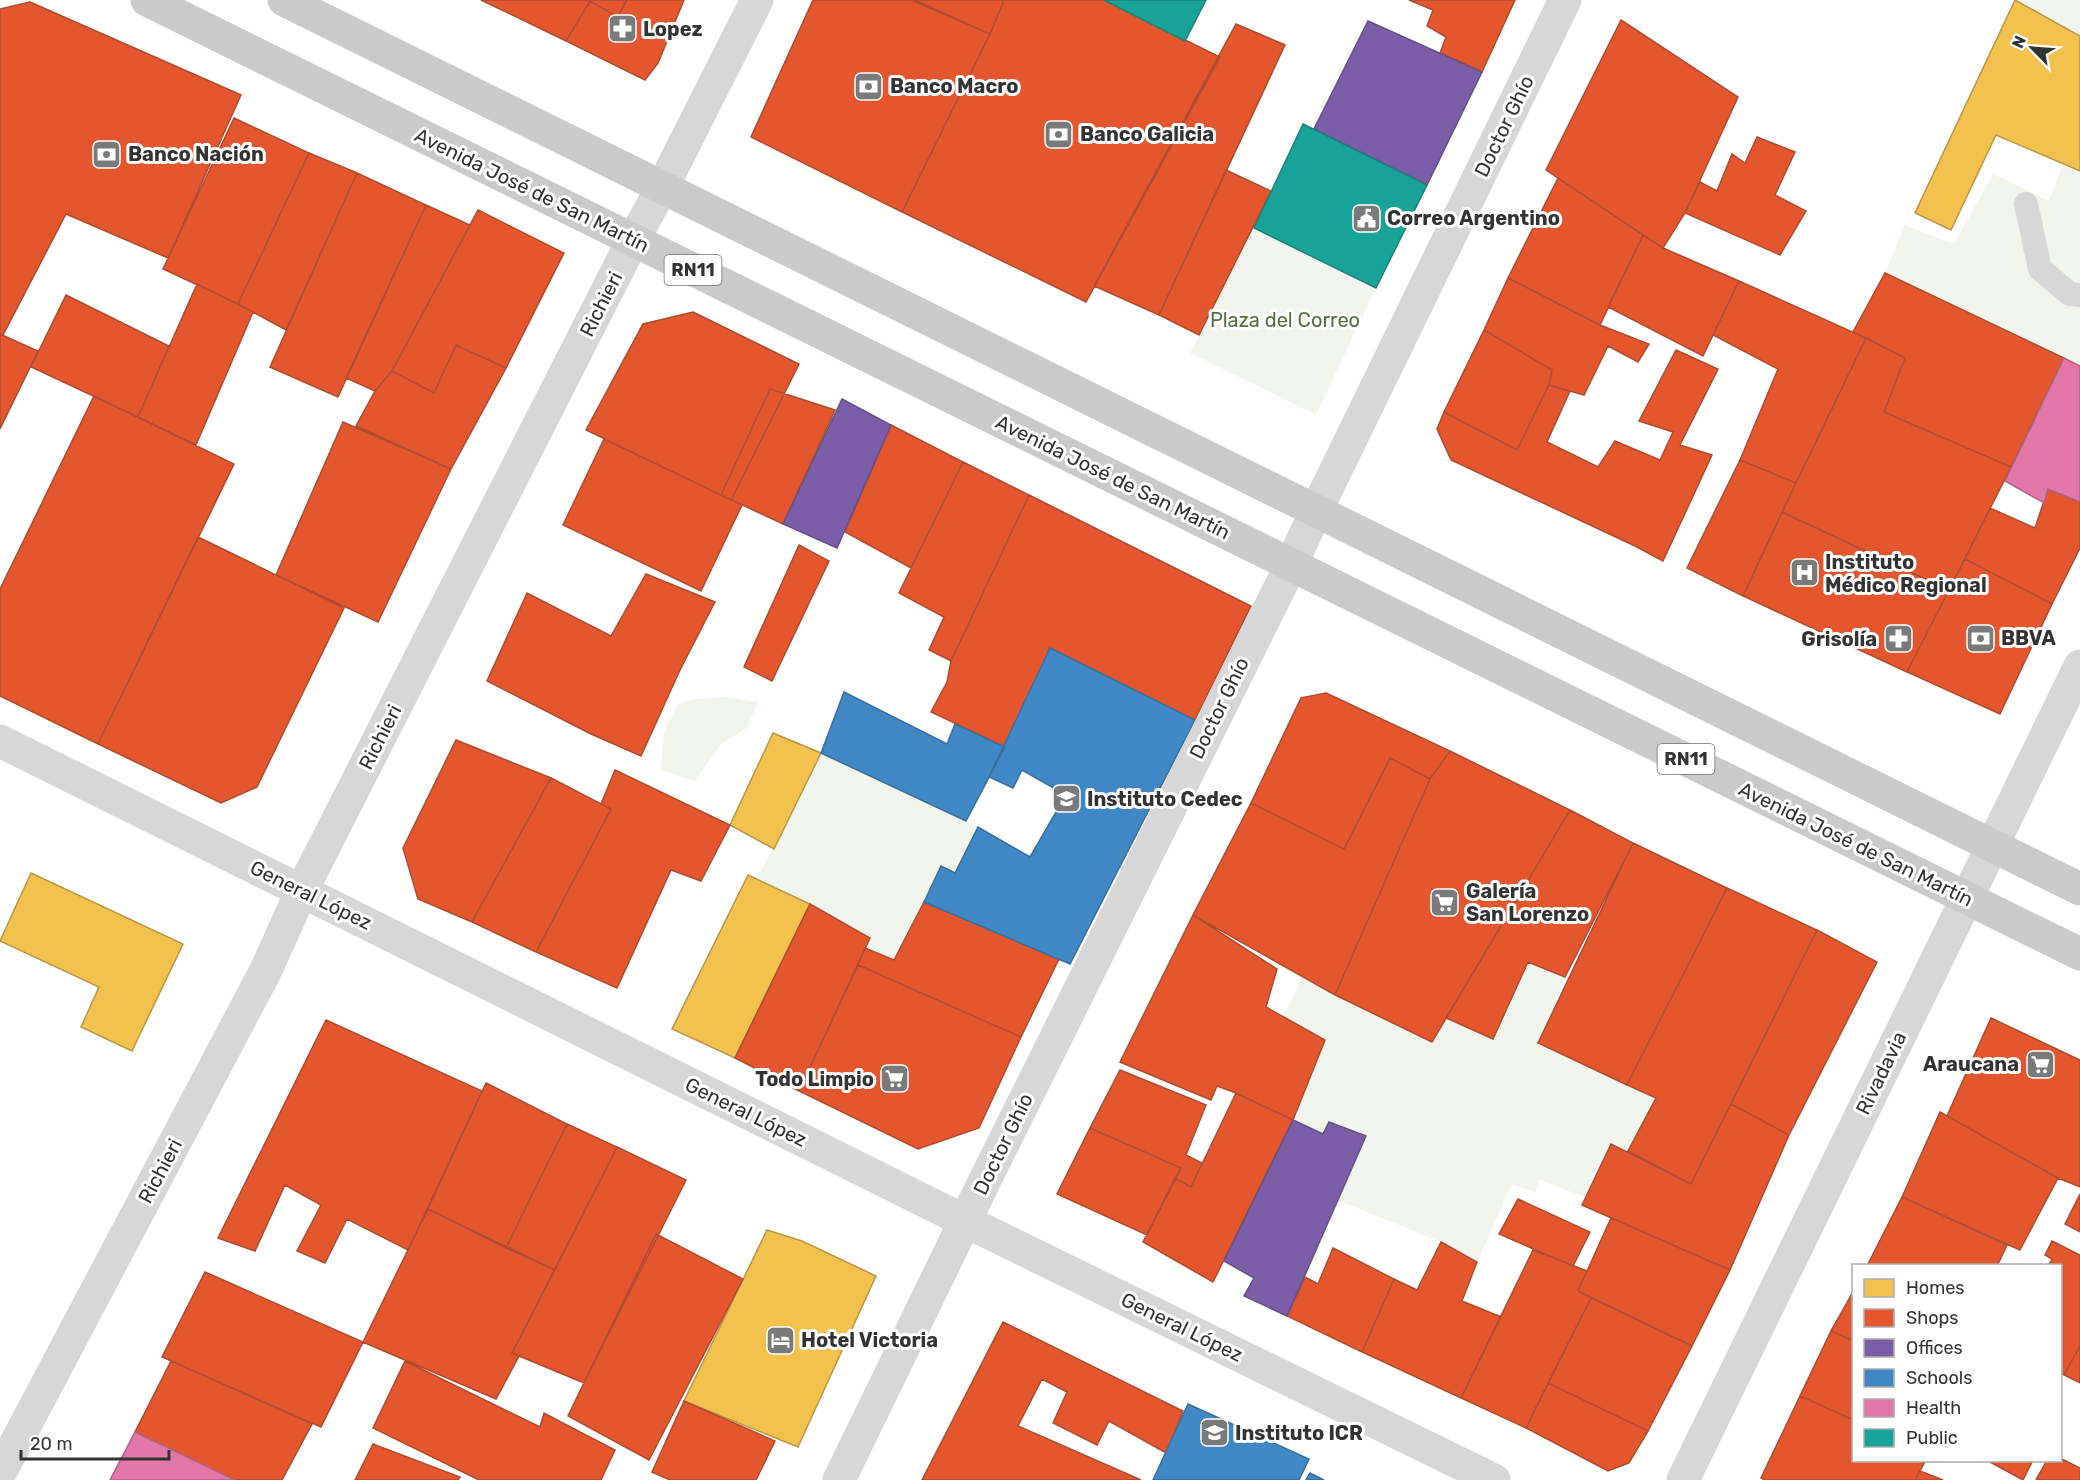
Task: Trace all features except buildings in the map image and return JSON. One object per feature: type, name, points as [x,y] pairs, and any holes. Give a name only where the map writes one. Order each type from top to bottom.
[{"type":"main road","name":"Avenida José de San Martín","points":[[147,0],[2080,954]]},
{"type":"main road","points":[[284,0],[2080,889]]},
{"type":"street","name":"Richieri","points":[[0,1473],[266,970],[302,890],[757,0]]},
{"type":"street","name":"Doctor Ghío","points":[[839,1480],[1291,565],[1565,0]]},
{"type":"street","name":"Rivadavia","points":[[1683,1480],[2080,666]]},
{"type":"street","name":"General López","points":[[0,741],[965,1221],[1494,1480]]},
{"type":"lane","points":[[2026,204],[2040,269],[2070,294],[2080,295]]},
{"type":"green space","points":[[2015,0],[2080,0],[2080,36]]},
{"type":"green space","points":[[2063,164],[2080,171],[2080,367],[1885,273],[1905,225],[1954,244],[1993,174],[2049,201]]},
{"type":"green space","name":"Plaza del Correo","points":[[1254,228],[1376,288],[1316,415],[1190,353]]},
{"type":"green space","points":[[724,697],[758,702],[747,728],[721,744],[695,781],[661,770],[664,731],[679,703],[695,699]]},
{"type":"green space","points":[[821,753],[978,827],[955,873],[941,866],[894,960],[865,948],[870,937],[810,904],[757,879]]},
{"type":"green space","points":[[1528,962],[1565,977],[1538,1043],[1656,1098],[1628,1151],[1611,1144],[1586,1198],[1539,1179],[1536,1193],[1512,1184],[1477,1262],[1441,1242],[1337,1200],[1365,1136],[1329,1122],[1323,1134],[1293,1120],[1325,1040],[1283,1017],[1303,977],[1432,1042],[1446,1018],[1493,1039]]},
{"type":"place","name":"Lopez","points":[[622,29]]},
{"type":"place","name":"Banco Macro","points":[[869,86]]},
{"type":"place","name":"Banco Galicia","points":[[1059,134]]},
{"type":"place","name":"Banco Nación","points":[[107,154]]},
{"type":"place","name":"Correo Argentino","points":[[1366,218]]},
{"type":"place","name":"Instituto Médico Regional","points":[[1804,573]]},
{"type":"place","name":"BBVA","points":[[1980,638]]},
{"type":"place","name":"Grisolía","points":[[1898,639]]},
{"type":"place","name":"Instituto Cedec","points":[[1066,799]]},
{"type":"place","name":"Galería San Lorenzo","points":[[1445,902]]},
{"type":"place","name":"Araucana","points":[[2040,1064]]},
{"type":"place","name":"Todo Limpio","points":[[895,1079]]},
{"type":"place","name":"Hotel Victoria","points":[[780,1340]]},
{"type":"place","name":"Instituto ICR","points":[[1214,1433]]}]
